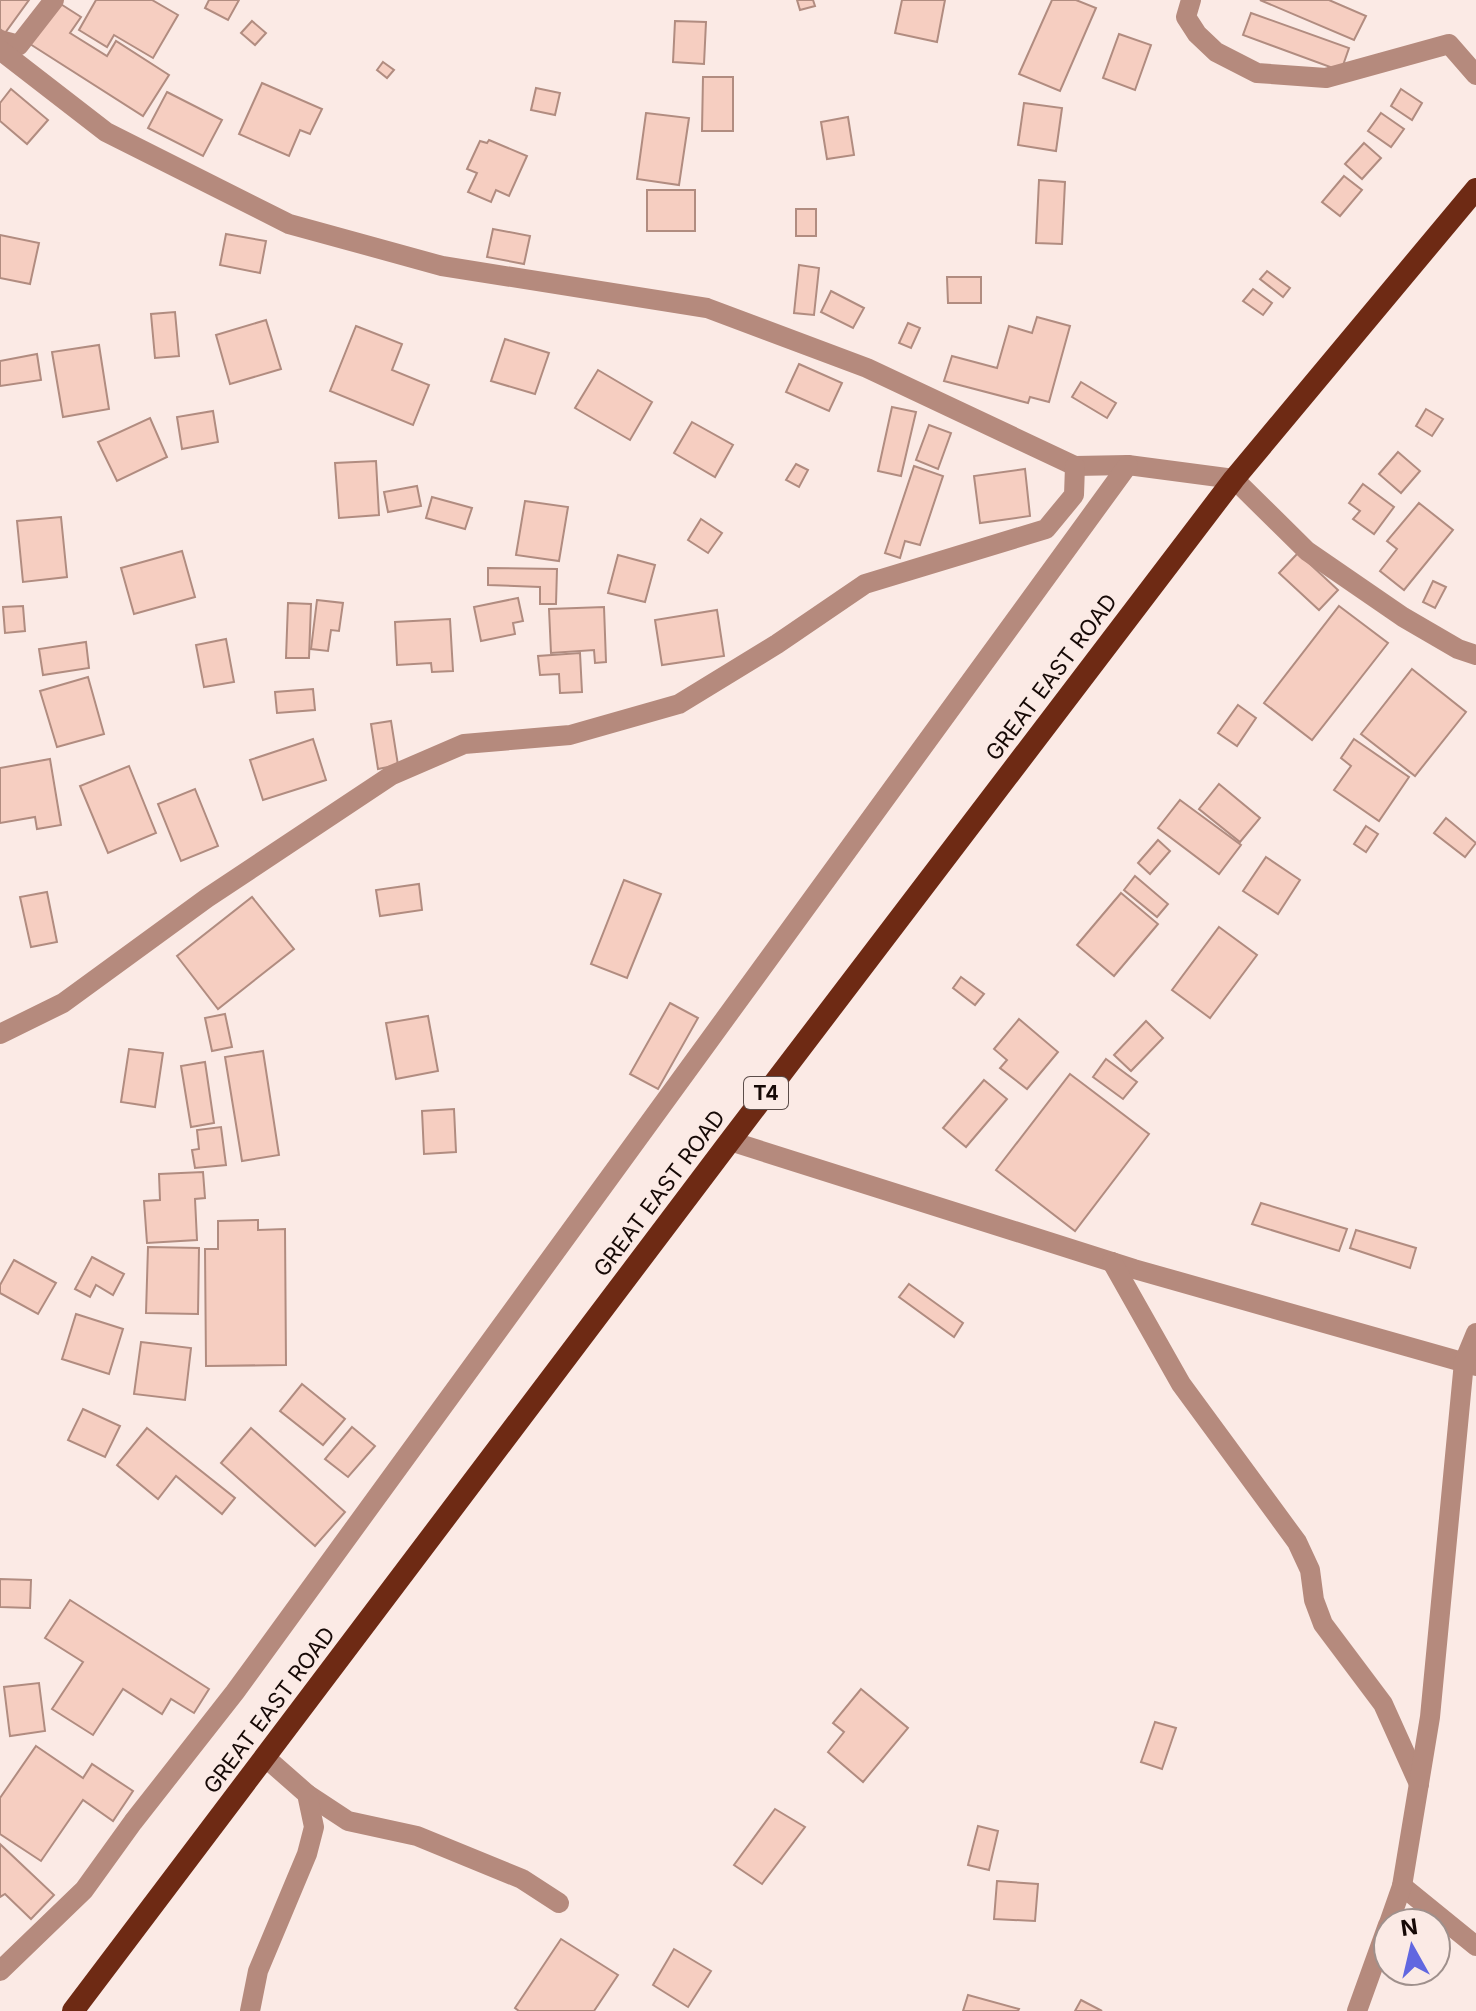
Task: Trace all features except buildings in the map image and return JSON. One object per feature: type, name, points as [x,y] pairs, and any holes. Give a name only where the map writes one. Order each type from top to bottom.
[{"type":"highway","name":"GREAT EAST ROAD","points":[[73,2011],[1234,479],[1476,189]]},
{"type":"street","points":[[0,40],[19,45],[54,0]]},
{"type":"street","points":[[1191,0],[1186,17],[1197,34],[1216,52],[1257,73],[1326,78],[1449,44],[1476,75]]},
{"type":"street","points":[[0,50],[106,132],[289,224],[442,266],[707,308],[867,368],[1075,466],[1128,465],[1234,479],[1307,551],[1403,617],[1467,652],[1476,670]]},
{"type":"street","points":[[0,1971],[84,1890],[235,1692],[1128,465]]},
{"type":"street","points":[[0,1034],[63,1003],[207,898],[392,775],[464,744],[570,735],[679,704],[777,644],[865,584],[1046,529],[1074,495],[1075,466]]},
{"type":"street","points":[[730,1141],[1112,1262],[1470,1364]]},
{"type":"street","points":[[1112,1262],[1181,1384],[1297,1542],[1310,1570],[1314,1600],[1323,1624],[1383,1704],[1419,1784]]},
{"type":"street","points":[[1394,1907],[1402,1886],[1430,1717],[1476,1333]]},
{"type":"street","points":[[266,1758],[307,1794],[348,1821],[417,1836],[522,1879],[559,1903]]},
{"type":"street","points":[[250,2011],[258,1971],[307,1854],[314,1827],[307,1794]]},
{"type":"street","points":[[1402,1886],[1476,1946]]},
{"type":"street","points":[[1357,2011],[1372,1969]]}]
